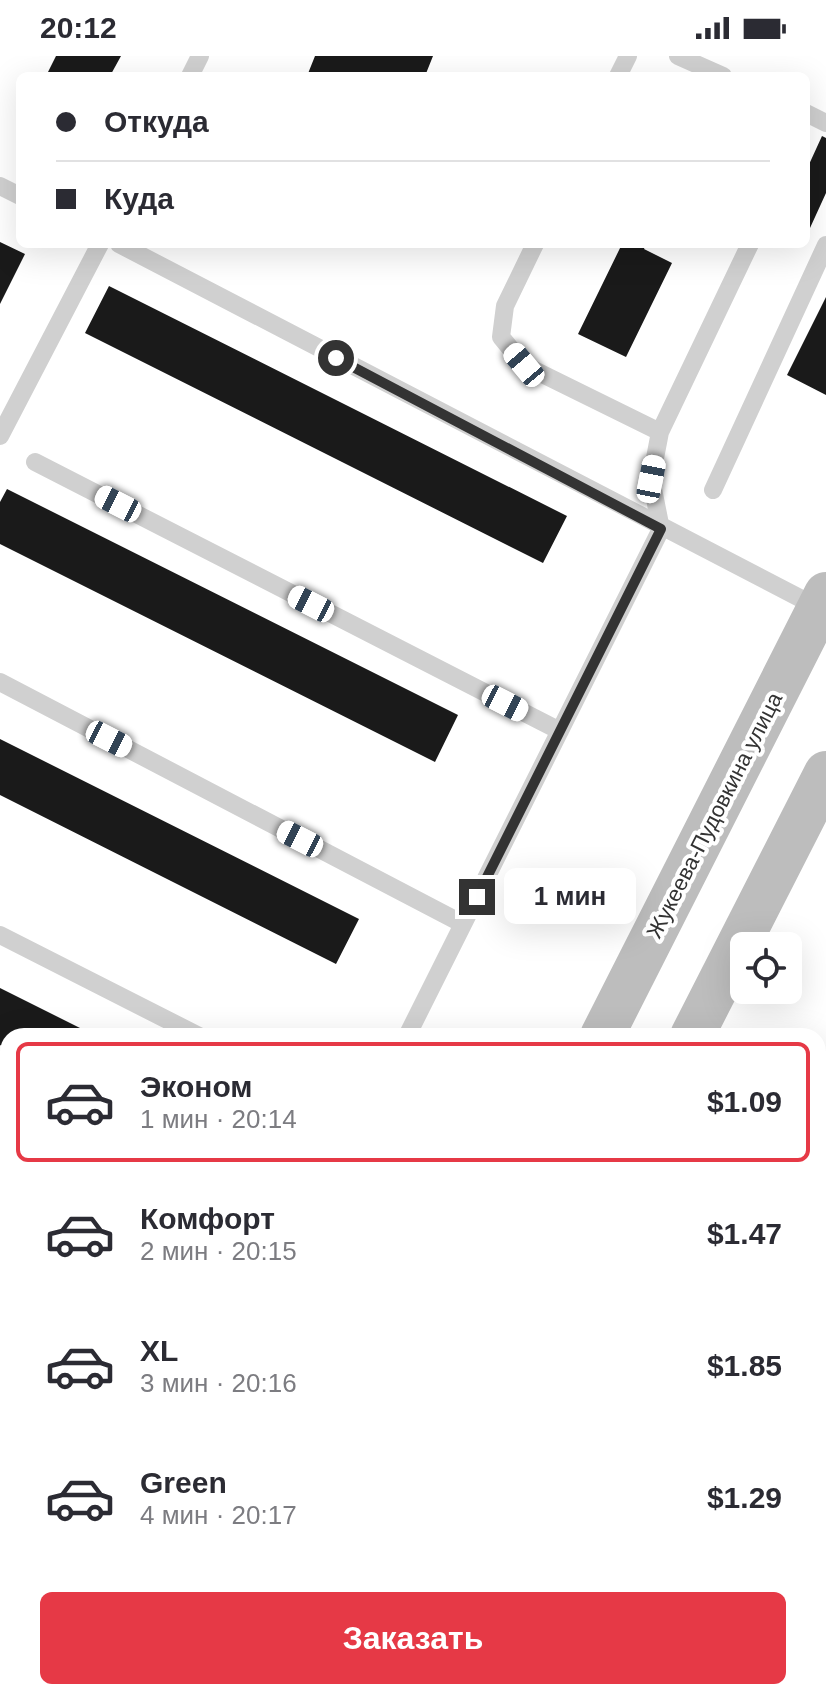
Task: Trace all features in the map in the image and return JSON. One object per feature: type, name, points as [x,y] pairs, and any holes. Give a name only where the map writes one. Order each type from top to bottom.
[{"type":"main road","name":"Жукеева-Пудовкина улица","points":[[606,1028],[822,601]]},
{"type":"main road","points":[[696,1028],[826,773]]},
{"type":"lane","points":[[678,56],[714,72]]},
{"type":"lane","points":[[713,490],[826,245]]},
{"type":"lane","points":[[0,436],[98,248]]},
{"type":"lane","points":[[127,248],[661,529],[822,601]]},
{"type":"lane","points":[[533,248],[505,306],[501,337],[524,365],[660,432]]},
{"type":"lane","points":[[411,1028],[661,529],[651,479],[660,432],[748,248]]},
{"type":"lane","points":[[35,462],[560,731]]},
{"type":"lane","points":[[0,682],[463,924]]},
{"type":"lane","points":[[0,935],[183,1028]]},
{"type":"building","points":[[56,56],[121,56],[112,72],[48,72]]},
{"type":"building","points":[[315,56],[433,56],[427,72],[309,72]]},
{"type":"building","points":[[822,136],[826,138],[826,193],[810,228],[810,162]]},
{"type":"building","points":[[0,242],[25,254],[0,304]]},
{"type":"building","points":[[620,248],[644,248],[672,263],[626,357],[578,334]]},
{"type":"building","points":[[109,286],[567,516],[543,563],[85,333]]},
{"type":"building","points":[[826,297],[826,395],[787,375]]},
{"type":"building","points":[[7,489],[458,715],[435,762],[0,544],[0,502]]},
{"type":"building","points":[[0,739],[359,919],[336,964],[0,795]]},
{"type":"building","points":[[0,988],[80,1028],[0,1028]]},
{"type":"route","points":[[336,358],[661,529],[477,897]]}]
